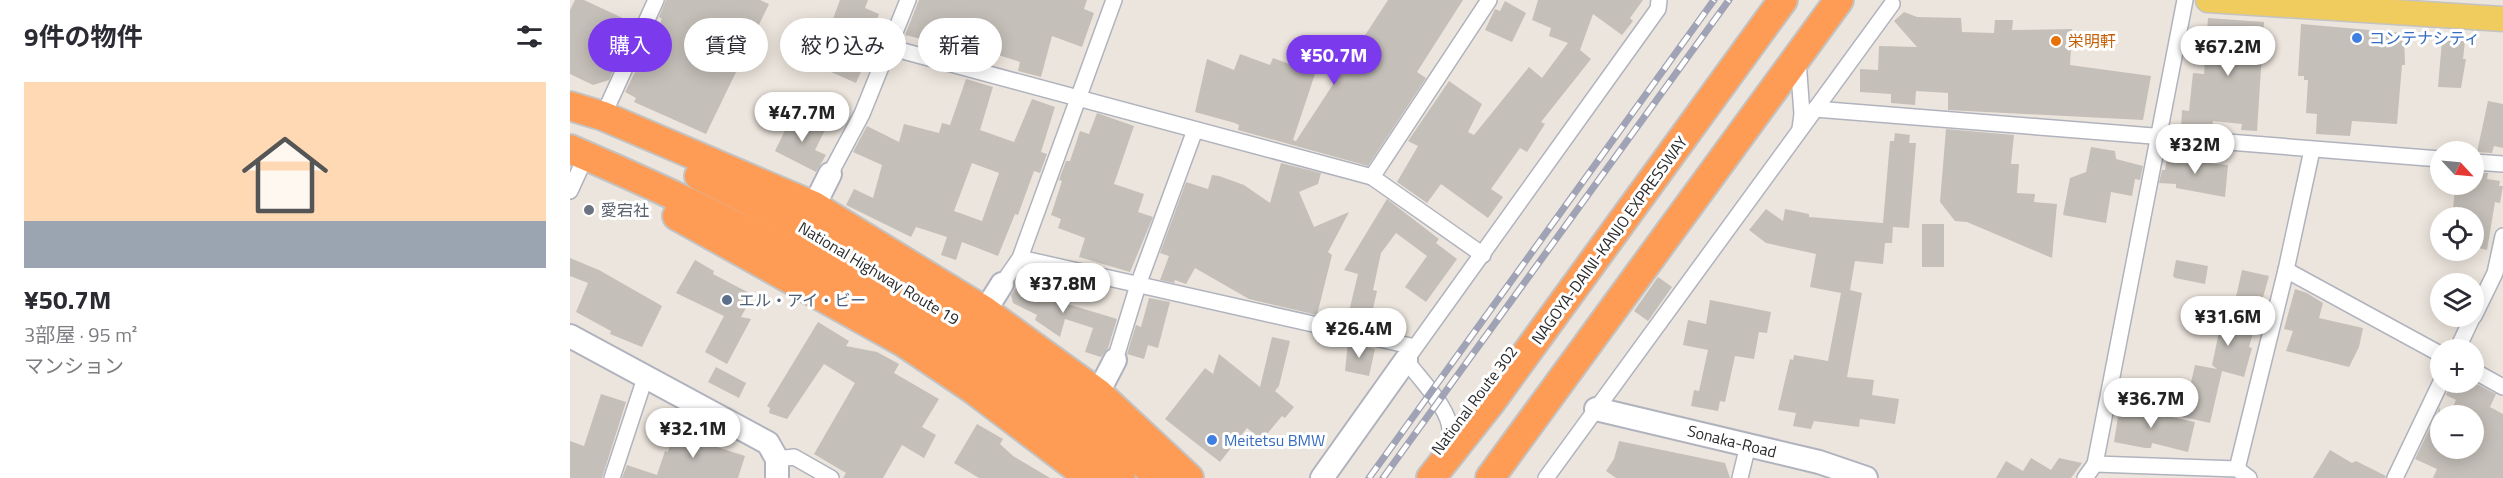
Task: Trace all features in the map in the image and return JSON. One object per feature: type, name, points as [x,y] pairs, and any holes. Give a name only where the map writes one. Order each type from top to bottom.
[{"type":"highway","name":"National Route 302","points":[[1414,478],[1450,433],[1764,0]]},
{"type":"highway","name":"NAGOYA-DAINI-KANJO EXPRESSWAY","points":[[1431,478],[1491,402],[1783,0]]},
{"type":"highway","name":"NAGOYA-DAINI-KANJO EXPRESSWAY","points":[[1470,478],[1544,380],[1816,0]]},
{"type":"highway","points":[[1490,478],[1839,0]]},
{"type":"highway","points":[[570,106],[603,116],[814,206],[985,311],[1098,393],[1189,478]]},
{"type":"highway","name":"National Highway Route 19","points":[[570,113],[788,220],[891,277],[982,335],[1051,386],[1159,478]]},
{"type":"highway","points":[[573,167],[769,265],[903,342],[974,390],[1083,475]]},
{"type":"highway","name":"National Highway Route 19","points":[[573,167],[712,212],[876,299],[995,377],[1121,478]]},
{"type":"main road","points":[[2208,0],[2503,20]]},
{"type":"street","points":[[603,116],[656,0]]},
{"type":"street","points":[[900,18],[908,0]]},
{"type":"street","points":[[985,311],[1020,258],[1114,0]]},
{"type":"street","points":[[1372,177],[1490,0]]},
{"type":"street","points":[[1322,478],[1658,9],[1659,0]]},
{"type":"street","points":[[2085,478],[2095,464],[2185,0]]},
{"type":"street","points":[[1546,478],[1892,4]]},
{"type":"street","points":[[906,52],[1372,177],[1483,255]]},
{"type":"street","points":[[1798,57],[1802,114],[1800,129]]},
{"type":"street","points":[[814,206],[862,114],[878,72]]},
{"type":"street","points":[[1815,109],[2430,158]]},
{"type":"street","points":[[1098,393],[1115,360],[1138,285],[1195,130]]},
{"type":"street","points":[[2095,464],[2243,474],[2312,150]]},
{"type":"street","points":[[2484,163],[2503,164]]},
{"type":"street","points":[[2484,294],[2495,273],[2503,236]]},
{"type":"street","points":[[1020,258],[1138,285],[1411,354],[1451,422],[1450,433]]},
{"type":"street","points":[[2286,270],[2430,349]]},
{"type":"street","points":[[570,336],[768,443],[777,469],[794,457],[831,478]]},
{"type":"street","points":[[2484,377],[2503,387]]},
{"type":"street","points":[[612,478],[645,378]]},
{"type":"street","points":[[2395,478],[2436,393]]},
{"type":"street","name":"Sonaka-Road","points":[[1596,408],[1819,462],[1866,478]]},
{"type":"street","points":[[1740,478],[1748,445]]},
{"type":"building","points":[[575,0],[584,0],[623,18],[588,18],[588,72],[613,72],[609,80],[593,85],[570,74],[570,10]]},
{"type":"building","points":[[666,0],[760,0],[769,4],[762,18],[684,18],[684,72],[736,72],[706,134],[634,102],[636,98],[625,92],[635,72],[672,72],[672,18],[659,17]]},
{"type":"building","points":[[840,0],[868,0],[865,8],[879,14],[877,18],[833,18]]},
{"type":"building","points":[[919,0],[1087,0],[1084,9],[1094,13],[1082,47],[1052,36],[1041,77],[1018,71],[1020,62],[1002,56],[1002,18],[918,18],[918,38],[906,35]]},
{"type":"building","points":[[1388,0],[1463,0],[1417,72],[1426,78],[1368,166],[1238,130],[1239,125],[1235,123],[1195,112],[1207,59],[1234,70],[1240,54],[1270,65],[1273,58],[1292,65],[1300,48],[1321,56],[1293,140],[1296,141]]},
{"type":"building","points":[[1538,0],[1643,0],[1630,18],[1633,21],[1622,35],[1593,14],[1580,50],[1591,59],[1541,122],[1545,124],[1527,152],[1520,148],[1491,189],[1503,197],[1488,218],[1441,184],[1427,203],[1397,182],[1418,146],[1408,141],[1449,81],[1482,104],[1468,132],[1474,135],[1529,67],[1542,78],[1568,43],[1549,36],[1551,28],[1532,20]]},
{"type":"building","points":[[1505,1],[1526,13],[1512,42],[1485,30],[1495,9],[1500,11]]},
{"type":"building","points":[[1904,12],[1917,17],[1961,18],[1962,32],[1994,33],[1995,20],[2013,20],[2012,30],[2072,29],[2070,65],[2151,76],[2143,120],[1948,110],[1948,93],[1916,91],[1915,105],[1891,103],[1891,94],[1860,92],[1860,69],[1878,70],[1879,46],[1917,47],[1894,21]]},
{"type":"building","points":[[2208,18],[2264,22],[2257,131],[2241,130],[2242,124],[2213,121],[2212,129],[2181,127],[2182,110],[2189,111],[2193,73],[2204,74]]},
{"type":"building","points":[[2301,24],[2404,33],[2405,65],[2402,65],[2397,124],[2352,121],[2350,136],[2316,134],[2317,114],[2306,113],[2308,80],[2304,80],[2304,76],[2298,76]]},
{"type":"building","points":[[2442,40],[2465,41],[2463,59],[2466,59],[2461,88],[2438,87]]},
{"type":"building","points":[[831,72],[861,72],[856,83]]},
{"type":"building","points":[[966,79],[993,87],[980,130],[1014,142],[1032,99],[1055,107],[1041,152],[1047,154],[1040,173],[1034,171],[1018,215],[1015,214],[998,256],[962,242],[956,260],[941,255],[947,237],[916,227],[911,237],[846,205],[854,189],[873,198],[882,165],[853,152],[867,126],[899,142],[904,124],[939,133],[942,123],[950,125]],"holes":[[[972,163],[999,173],[982,221],[954,211]]]},
{"type":"building","points":[[2488,101],[2503,104],[2503,148],[2494,146],[2492,153],[2484,152],[2484,141],[2479,141]]},
{"type":"building","points":[[1097,113],[1134,126],[1114,184],[1144,194],[1138,212],[1153,217],[1130,272],[1079,257],[1085,238],[1058,228],[1061,219],[1051,215],[1066,161],[1070,161],[1080,131],[1089,134]]},
{"type":"building","points":[[793,114],[825,130],[815,150],[826,155],[816,172],[775,151]]},
{"type":"building","points":[[1946,129],[2014,135],[2011,164],[2019,164],[2017,193],[2035,194],[2034,202],[2057,204],[2052,258],[1967,222],[1955,221],[1940,202]]},
{"type":"building","points":[[1895,133],[1910,135],[1909,143],[1916,143],[1909,228],[1893,227],[1892,243],[1885,243],[1883,264],[1855,261],[1850,290],[1862,293],[1847,377],[1874,380],[1872,395],[1899,399],[1895,424],[1860,419],[1859,427],[1814,421],[1811,429],[1793,426],[1796,413],[1778,410],[1790,359],[1793,360],[1794,355],[1828,361],[1841,293],[1810,287],[1816,254],[1766,243],[1749,230],[1766,209],[1783,221],[1785,209],[1809,214],[1809,217],[1883,223],[1890,141],[1894,141]]},
{"type":"building","points":[[2091,147],[2115,151],[2116,159],[2143,166],[2140,180],[2135,179],[2132,196],[2111,192],[2106,223],[2063,215],[2070,178],[2086,172]]},
{"type":"building","points":[[2173,153],[2209,158],[2208,163],[2228,165],[2225,197],[2176,188],[2176,184],[2159,183],[2162,170],[2165,170],[2167,160]]},
{"type":"building","points":[[1281,163],[1321,173],[1318,184],[1299,192],[1314,227],[1349,212],[1328,252],[1332,255],[1317,315],[1249,299],[1195,268],[1186,284],[1175,280],[1174,283],[1160,280],[1169,256],[1160,253],[1186,182],[1208,189],[1212,175],[1219,176],[1244,185],[1270,203]]},
{"type":"building","points":[[2484,173],[2488,173],[2487,179],[2500,181],[2499,186],[2503,186],[2500,203],[2495,202],[2487,250],[2484,249],[2484,207],[2453,207],[2454,195],[2484,195]]},
{"type":"building","points":[[1387,199],[1439,239],[1436,243],[1457,259],[1426,302],[1405,287],[1427,256],[1396,233],[1381,253],[1373,290],[1377,291],[1369,327],[1347,320],[1358,274],[1344,270]]},
{"type":"building","points":[[1922,224],[1944,224],[1944,267],[1922,267]]},
{"type":"building","points":[[570,258],[599,270],[662,306],[642,347],[610,334],[611,331],[576,312],[588,283],[570,276]]},
{"type":"building","points":[[695,260],[714,271],[713,274],[753,295],[741,317],[751,319],[727,364],[705,352],[724,316],[676,293]]},
{"type":"building","points":[[2176,260],[2208,266],[2205,284],[2175,278],[2173,276]]},
{"type":"building","points":[[2242,270],[2269,276],[2249,347],[2252,348],[2244,377],[2222,371],[2210,423],[2183,417],[2195,365],[2217,369],[2212,365],[2225,304],[2234,306]]},
{"type":"building","points":[[1031,271],[1048,276],[1041,296],[1117,319],[1108,348],[1101,357],[1085,352],[1093,328],[1065,319],[1060,337],[1035,320],[1037,315],[1013,303],[1011,295],[1016,288],[1020,290],[1025,275],[1030,276]]},
{"type":"building","points":[[1658,277],[1672,287],[1648,321],[1634,311]]},
{"type":"building","points":[[2295,289],[2323,303],[2319,318],[2363,328],[2359,347],[2349,367],[2286,351],[2293,331],[2284,329]]},
{"type":"building","points":[[1149,298],[1170,302],[1158,348],[1148,345],[1144,359],[1127,354],[1136,325],[1141,327]]},
{"type":"building","points":[[1710,300],[1771,312],[1767,333],[1759,332],[1754,359],[1735,356],[1725,402],[1720,401],[1718,411],[1691,406],[1694,390],[1699,391],[1708,350],[1683,345],[1688,320],[1706,324]]},
{"type":"building","points":[[818,322],[849,341],[846,346],[877,352],[899,364],[894,373],[939,399],[922,427],[936,435],[924,458],[902,445],[883,478],[843,478],[846,473],[814,454],[855,383],[824,364],[787,419],[769,413],[770,408],[767,406]]},
{"type":"building","points":[[1272,337],[1290,341],[1279,386],[1275,391],[1294,407],[1285,418],[1282,416],[1262,440],[1247,428],[1220,462],[1165,419],[1205,368],[1213,374],[1219,354],[1260,387]]},
{"type":"building","points":[[1348,342],[1375,349],[1369,376],[1345,371]]},
{"type":"building","points":[[716,367],[746,383],[739,398],[708,382]]},
{"type":"building","points":[[2484,388],[2496,394],[2490,407],[2503,414],[2503,478],[2433,478],[2437,469],[2415,459],[2430,428],[2430,459],[2484,459],[2484,405],[2454,405],[2456,400],[2446,395],[2447,393],[2484,393]]},
{"type":"building","points":[[601,394],[626,402],[602,478],[570,478],[570,441],[584,446]]},
{"type":"building","points":[[2121,398],[2135,401],[2134,409],[2195,422],[2188,452],[2152,443],[2151,448],[2145,448],[2114,442]]},
{"type":"building","points":[[977,424],[1003,439],[1000,444],[1013,456],[1050,478],[979,478],[954,463]]},
{"type":"building","points":[[679,425],[713,436],[711,445],[745,456],[738,478],[622,478],[627,465],[657,475],[665,451],[668,452],[672,445]]},
{"type":"building","points":[[1619,441],[1725,463],[1730,478],[1616,478],[1606,471],[1614,459]]},
{"type":"building","points":[[2330,450],[2352,463],[2356,461],[2386,476],[2385,478],[2313,478]]},
{"type":"building","points":[[2031,458],[2051,470],[2059,458],[2082,463],[2071,478],[1996,478],[2006,461],[2023,471]]},
{"type":"railway","points":[[1369,478],[1714,0]]},
{"type":"railway","points":[[1383,478],[1729,0]]},
{"type":"place","name":"コンテナシティ","points":[[2357,38]]},
{"type":"place","name":"栄明軒","points":[[2056,41]]},
{"type":"place","name":"愛宕社","points":[[589,210]]},
{"type":"place","name":"エル・アイ・ビー","points":[[727,300]]},
{"type":"place","name":"Meitetsu BMW","points":[[1212,440]]}]
